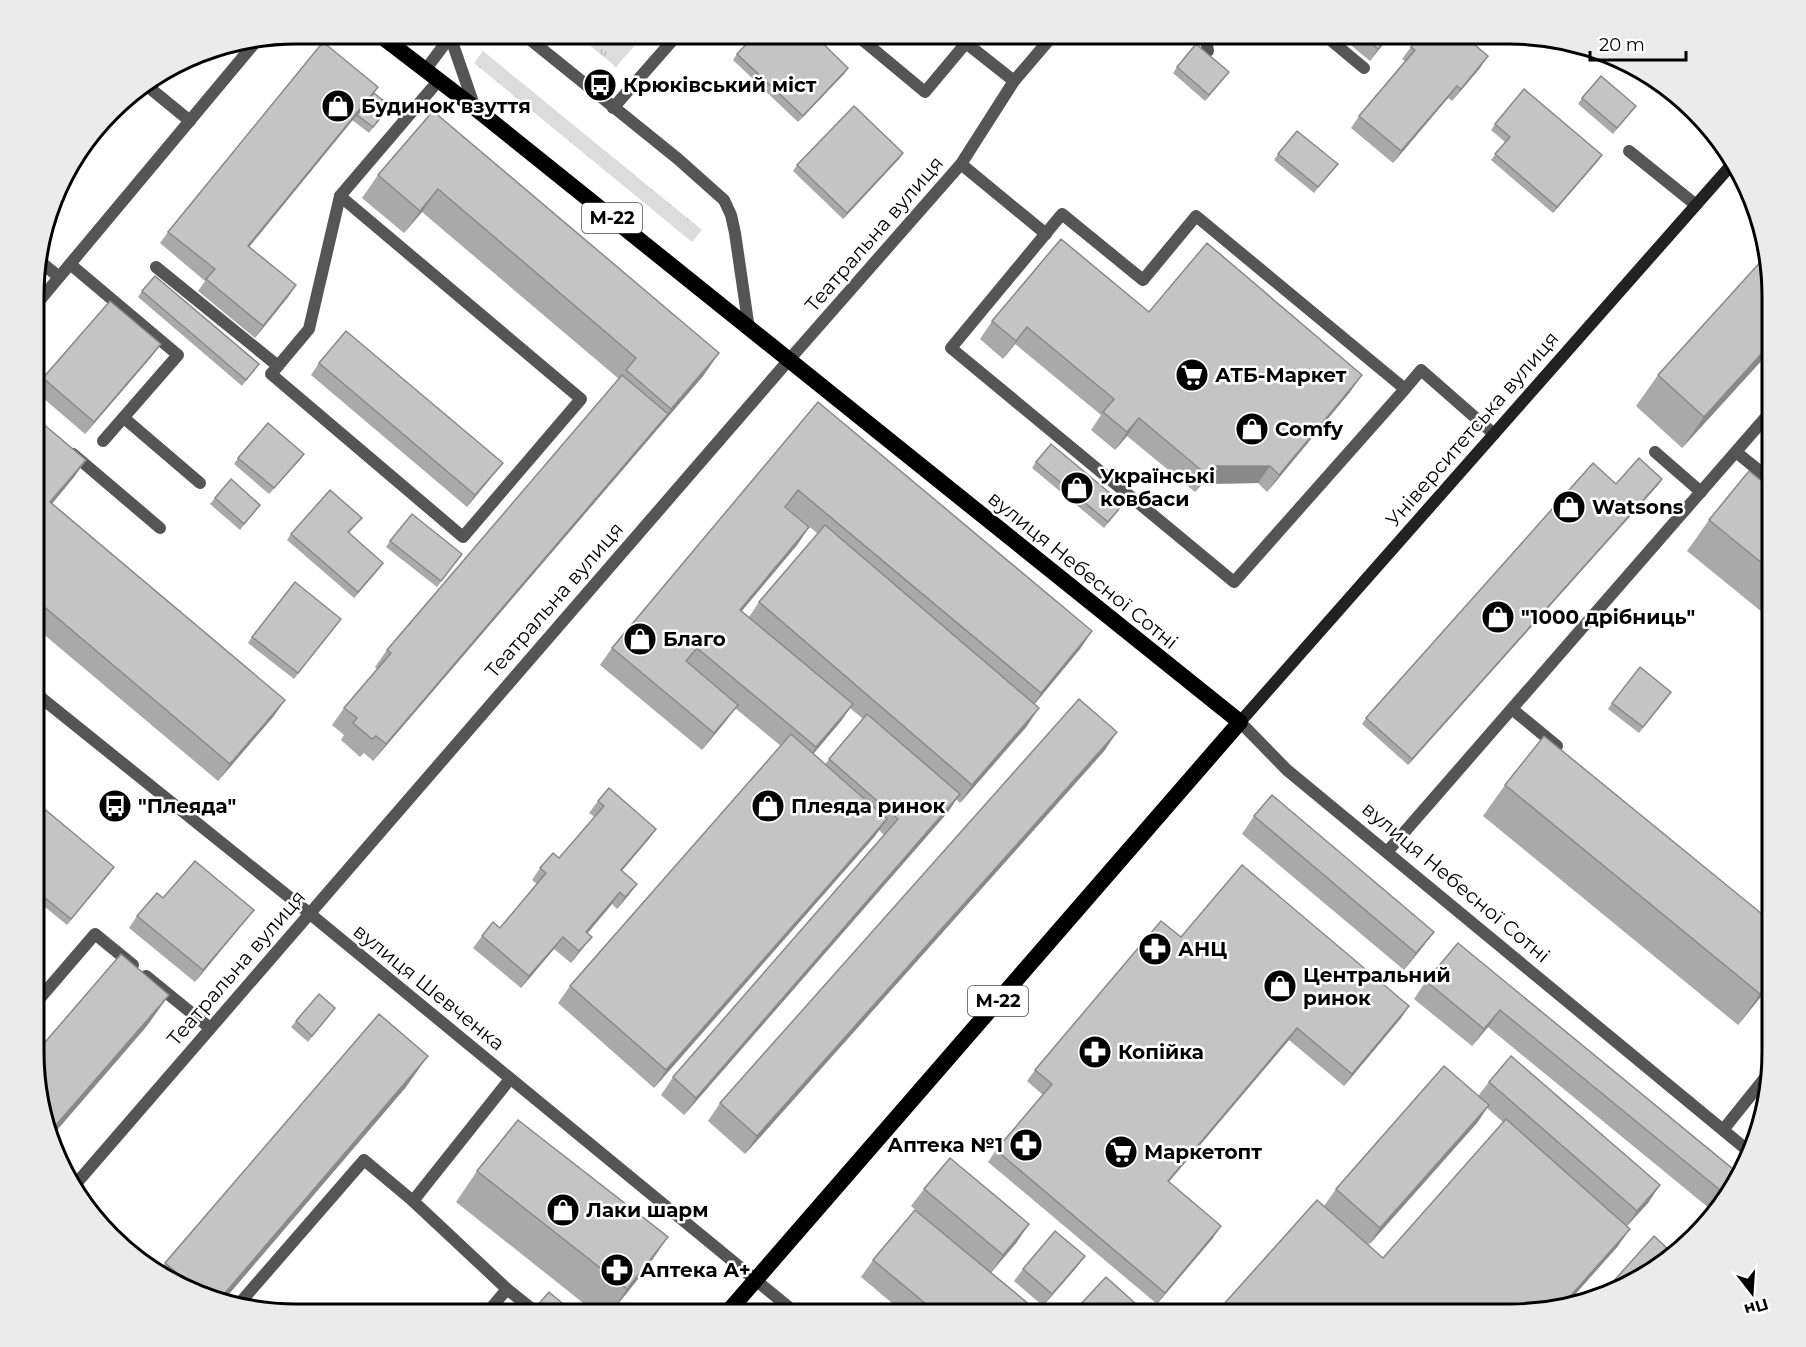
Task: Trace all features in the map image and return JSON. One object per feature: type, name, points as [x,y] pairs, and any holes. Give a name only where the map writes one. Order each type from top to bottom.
[{"type":"highway","name":"вулиця Небесної Сотні","points":[[391,44],[476,108],[1240,722]]},
{"type":"highway","name":"М-22","points":[[735,1304],[1240,722]]},
{"type":"main road","name":"Університетська вулиця","points":[[1240,722],[1728,169]]},
{"type":"street","points":[[426,69],[445,44]]},
{"type":"street","points":[[456,44],[476,108]]},
{"type":"street","points":[[535,44],[678,159],[724,200],[733,224],[749,329]]},
{"type":"street","points":[[613,108],[669,44]]},
{"type":"street","points":[[867,44],[925,93],[965,44]]},
{"type":"street","points":[[976,44],[1014,81]]},
{"type":"street","name":"Театральна вулиця","points":[[79,1181],[961,164],[1014,81],[1046,44]]},
{"type":"street","points":[[1207,44],[1208,51]]},
{"type":"street","points":[[1335,44],[1364,68]]},
{"type":"street","points":[[44,295],[251,47]]},
{"type":"street","points":[[340,196],[581,399],[463,537],[271,374],[309,329],[340,196],[440,80]]},
{"type":"street","points":[[151,89],[190,121]]},
{"type":"street","points":[[1629,151],[1696,205]]},
{"type":"street","points":[[961,164],[1046,234]]},
{"type":"street","points":[[1405,389],[1196,216],[1143,280],[1062,214],[951,348],[1234,582],[1405,389],[1421,370],[1494,434]]},
{"type":"street","points":[[70,264],[178,355],[103,441]]},
{"type":"street","points":[[46,266],[59,277]]},
{"type":"street","points":[[156,267],[278,366]]},
{"type":"street","points":[[124,418],[200,483]]},
{"type":"street","points":[[1387,852],[1762,422]]},
{"type":"street","points":[[62,445],[160,528]]},
{"type":"street","points":[[1736,452],[1762,473]]},
{"type":"street","points":[[1654,453],[1701,492]]},
{"type":"street","name":"вулиця Шевченка","points":[[44,700],[309,913],[785,1304]]},
{"type":"street","points":[[1512,709],[1566,754]]},
{"type":"street","name":"вулиця Небесної Сотні","points":[[1240,722],[1287,770],[1743,1147]]},
{"type":"street","points":[[44,993],[95,934],[210,1028]]},
{"type":"street","points":[[413,1201],[510,1078]]},
{"type":"street","points":[[1723,1130],[1760,1084]]},
{"type":"street","points":[[244,1298],[364,1160],[413,1201],[526,1304]]},
{"type":"street","points":[[494,1304],[507,1289]]},
{"type":"green space","points":[[588,44],[634,44],[616,67]]},
{"type":"green space","points":[[483,51],[702,230],[692,242],[474,63]]},
{"type":"building","points":[[321,44],[325,44],[378,87],[248,246],[296,285],[263,326],[206,279],[215,269],[168,232]]},
{"type":"building","points":[[747,44],[823,44],[848,68],[803,116],[737,54]]},
{"type":"building","points":[[1196,44],[1229,72],[1209,95],[1177,67]]},
{"type":"building","points":[[1372,44],[1382,44],[1378,49]]},
{"type":"building","points":[[1413,44],[1474,44],[1488,56],[1461,89],[1457,86],[1401,151],[1359,116],[1415,50],[1411,47]]},
{"type":"building","points":[[1601,76],[1636,106],[1617,128],[1582,98]]},
{"type":"building","points":[[1524,89],[1602,155],[1557,207],[1495,154],[1510,137],[1495,124]]},
{"type":"building","points":[[374,93],[390,106],[373,127],[357,115]]},
{"type":"building","points":[[854,106],[903,153],[847,213],[797,165]]},
{"type":"building","points":[[433,111],[719,353],[671,409],[626,370],[636,358],[438,189],[420,211],[378,175]]},
{"type":"building","points":[[1297,131],[1338,164],[1318,187],[1278,154]]},
{"type":"building","name":"АТБ-Маркет","points":[[1061,239],[1149,312],[1207,243],[1362,375],[1279,475],[1270,466],[1214,466],[1207,475],[1139,418],[1127,432],[1103,412],[1114,399],[1027,327],[1016,341],[992,321]]},
{"type":"building","points":[[1760,262],[1762,353],[1704,417],[1658,375]]},
{"type":"building","points":[[155,276],[259,364],[246,380],[142,291]]},
{"type":"building","points":[[110,301],[161,344],[94,422],[44,377]]},
{"type":"building","points":[[346,331],[503,463],[475,495],[319,363]]},
{"type":"building","points":[[622,375],[668,414],[386,744],[376,736],[372,739],[353,723],[357,718],[344,708],[391,653],[387,650]]},
{"type":"building","points":[[818,402],[1092,631],[1041,693],[798,490],[785,507],[809,527],[740,610],[853,704],[816,747],[697,648],[686,661],[738,705],[714,733],[612,648]]},
{"type":"building","points":[[268,423],[304,454],[274,488],[238,458]]},
{"type":"building","points":[[44,425],[86,460],[50,502],[285,700],[230,764],[44,607]]},
{"type":"building","points":[[1051,444],[1123,504],[1108,522],[1036,462]]},
{"type":"building","name":"\"1000 дрібниць\"","points":[[1639,458],[1662,479],[1412,759],[1366,718],[1593,463],[1616,484]]},
{"type":"building","points":[[1749,471],[1762,481],[1762,563],[1709,520]]},
{"type":"building","points":[[231,479],[260,505],[244,524],[215,498]]},
{"type":"building","points":[[330,490],[362,518],[348,532],[383,563],[358,592],[291,534]]},
{"type":"building","points":[[412,514],[462,554],[441,581],[390,541]]},
{"type":"building","points":[[825,525],[1039,708],[972,785],[759,602]]},
{"type":"building","points":[[295,582],[341,619],[298,673],[252,637]]},
{"type":"building","points":[[1640,667],[1671,692],[1643,727],[1612,703]]},
{"type":"building","points":[[1079,699],[1117,732],[757,1136],[720,1103]]},
{"type":"building","points":[[867,714],[960,794],[696,1098],[673,1077],[898,819],[829,759]]},
{"type":"building","points":[[791,734],[887,819],[666,1070],[570,986]]},
{"type":"building","points":[[1544,736],[1762,914],[1762,992],[1760,994],[1505,785]]},
{"type":"building","points":[[609,788],[656,829],[621,870],[637,884],[625,897],[620,892],[586,932],[592,937],[579,951],[563,937],[529,976],[482,936],[493,922],[500,928],[546,873],[540,868],[553,853],[559,858],[604,806],[598,801]]},
{"type":"building","points":[[1272,795],[1434,932],[1416,953],[1254,816]]},
{"type":"building","points":[[44,809],[114,867],[71,919],[44,897]]},
{"type":"building","points":[[195,861],[254,910],[203,970],[137,916],[157,893],[163,898]]},
{"type":"building","points":[[1242,865],[1409,1006],[1352,1074],[1297,1028],[1168,1181],[1221,1226],[1165,1293],[996,1150],[1052,1084],[1035,1070],[1161,921],[1181,937]]},
{"type":"building","points":[[1458,943],[1734,1170],[1721,1191],[1500,1010],[1484,1029],[1426,981]]},
{"type":"building","points":[[121,954],[169,995],[55,1126],[48,1101],[44,1043]]},
{"type":"building","points":[[319,994],[335,1008],[312,1036],[296,1021]]},
{"type":"building","points":[[379,1014],[428,1056],[225,1293],[184,1278],[165,1263]]},
{"type":"building","points":[[1511,1056],[1660,1185],[1637,1211],[1489,1082]]},
{"type":"building","points":[[1444,1066],[1489,1105],[1380,1228],[1336,1189]]},
{"type":"building","points":[[1506,1119],[1630,1229],[1570,1296],[1560,1299],[1510,1304],[1224,1304],[1317,1200],[1383,1258]]},
{"type":"building","points":[[518,1120],[668,1237],[627,1289],[477,1171]]},
{"type":"building","points":[[950,1158],[1029,1224],[1003,1255],[924,1189]]},
{"type":"building","points":[[915,1210],[1029,1304],[926,1304],[873,1260]]},
{"type":"building","points":[[1055,1231],[1085,1256],[1052,1294],[1023,1269]]},
{"type":"building","points":[[1654,1236],[1667,1248],[1651,1261],[1613,1281]]},
{"type":"building","points":[[1106,1277],[1136,1304],[1081,1304]]},
{"type":"building","points":[[549,1292],[563,1304],[539,1304]]},
{"type":"place","name":"Крюківський міст","points":[[600,85]]},
{"type":"place","name":"Будинок взуття","points":[[338,106]]},
{"type":"place","name":"АТБ-Маркет","points":[[1192,375]]},
{"type":"place","name":"Comfy","points":[[1252,429]]},
{"type":"place","name":"Українські ковбаси","points":[[1077,488]]},
{"type":"place","name":"Watsons","points":[[1569,507]]},
{"type":"place","name":"\"1000 дрібниць\"","points":[[1498,617]]},
{"type":"place","name":"Благо","points":[[640,639]]},
{"type":"place","name":"\"Плеяда\"","points":[[115,806]]},
{"type":"place","name":"Плеяда ринок","points":[[768,806]]},
{"type":"place","name":"АНЦ","points":[[1155,949]]},
{"type":"place","name":"Центральний ринок","points":[[1280,986]]},
{"type":"place","name":"Копійка","points":[[1095,1052]]},
{"type":"place","name":"Аптека №1","points":[[1026,1145]]},
{"type":"place","name":"Маркетопт","points":[[1121,1152]]},
{"type":"place","name":"Лаки шарм","points":[[563,1210]]},
{"type":"place","name":"Аптека А+","points":[[617,1270]]}]
